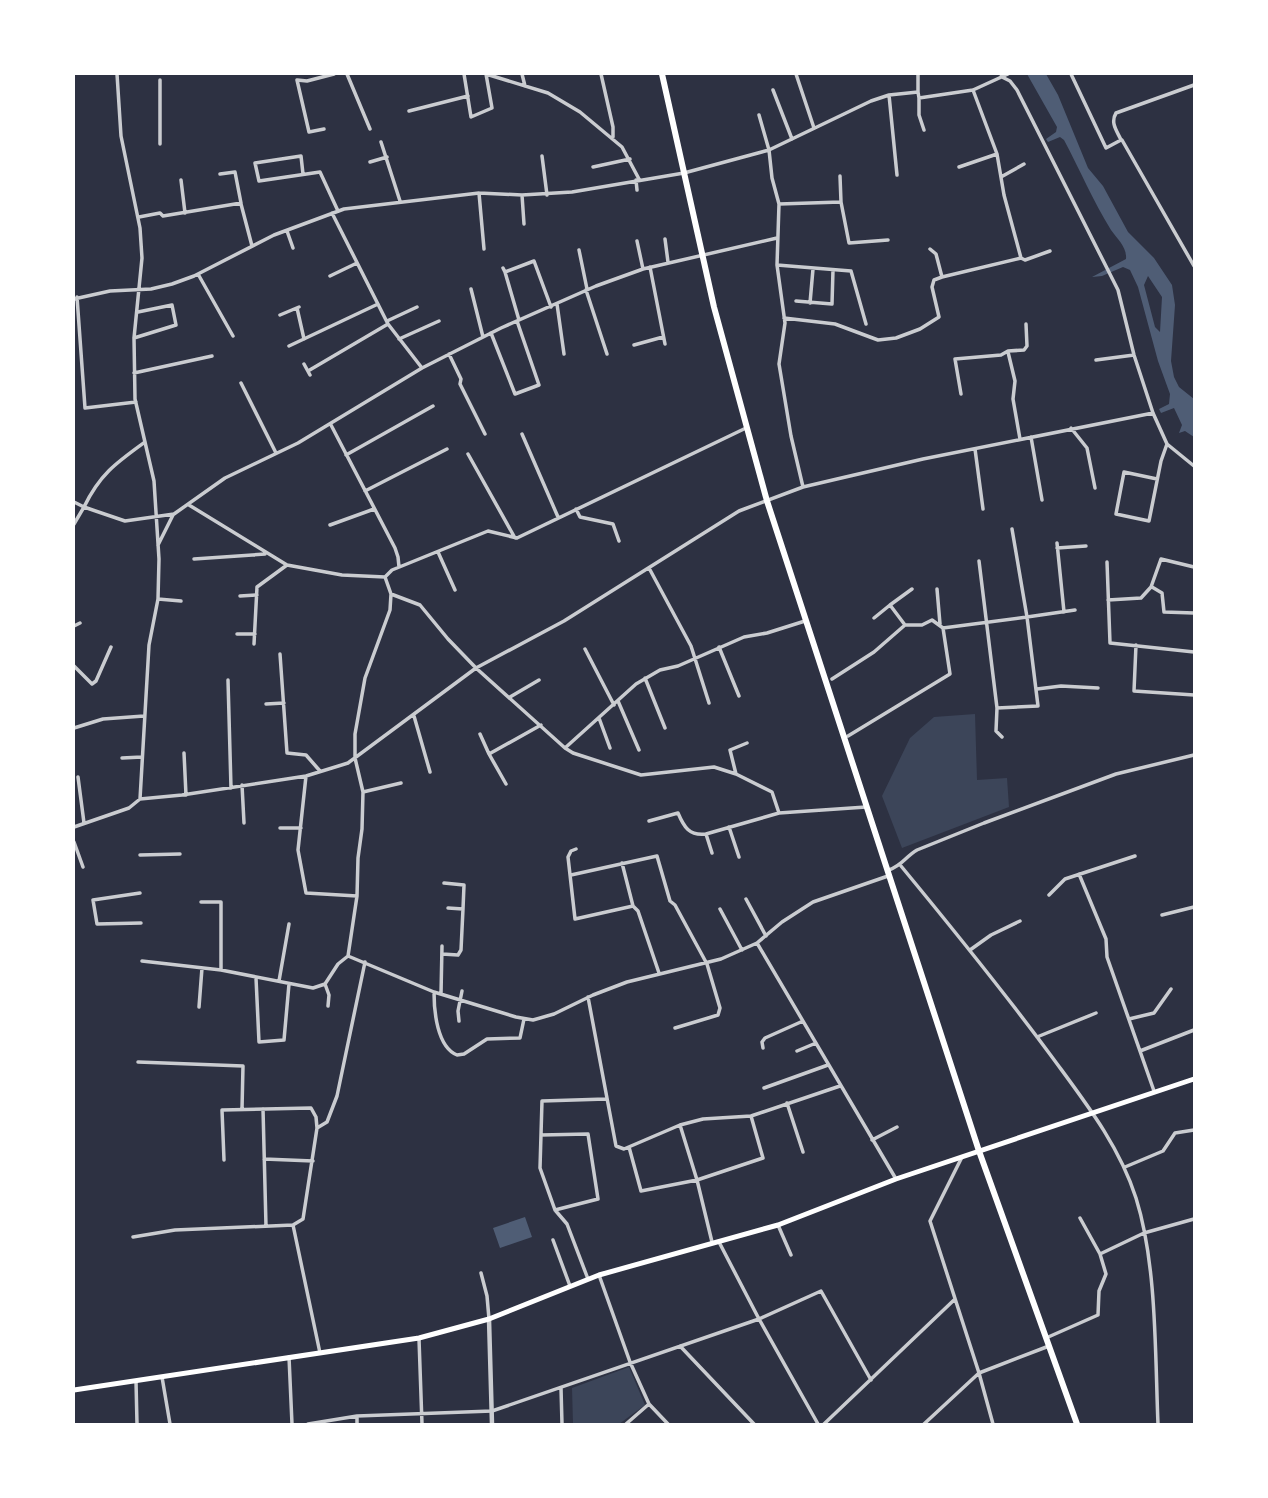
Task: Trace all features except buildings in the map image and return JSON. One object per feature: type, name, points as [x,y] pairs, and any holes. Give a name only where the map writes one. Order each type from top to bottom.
[{"type":"main road","points":[[662,74],[702,255],[767,501],[979,1151],[1077,1424]]},
{"type":"main road","points":[[74,1390],[419,1338],[489,1319],[599,1275],[778,1225],[896,1179],[1195,1079]]},
{"type":"street","points":[[117,74],[121,136],[139,217],[142,258],[134,338],[134,373],[136,402],[153,481],[157,547],[158,599],[149,645],[140,799]]},
{"type":"street","points":[[324,129],[309,132],[297,80],[315,80],[334,74]]},
{"type":"street","points":[[347,74],[370,129]]},
{"type":"street","points":[[464,74],[471,117],[492,108],[486,74],[556,96],[613,137],[630,159],[638,180],[637,190]]},
{"type":"street","points":[[522,74],[525,86]]},
{"type":"street","points":[[601,74],[613,137]]},
{"type":"street","points":[[796,74],[814,128]]},
{"type":"street","points":[[918,74],[919,115],[924,130]]},
{"type":"street","points":[[136,402],[85,408],[75,298],[172,284],[198,274],[252,246],[338,211],[479,193],[547,194],[684,173],[769,150],[889,95],[973,90],[1008,74]]},
{"type":"street","points":[[1071,74],[1106,148],[1122,140]]},
{"type":"street","points":[[1002,75],[1017,90],[1118,290],[1134,355],[1153,413],[1167,444],[1195,466]]},
{"type":"street","points":[[160,80],[160,144]]},
{"type":"street","points":[[1195,85],[1116,113],[1113,118],[1122,140],[1195,266]]},
{"type":"street","points":[[773,90],[792,138]]},
{"type":"street","points":[[973,90],[998,154],[1021,258]]},
{"type":"street","points":[[889,95],[897,175]]},
{"type":"street","points":[[409,111],[468,96]]},
{"type":"street","points":[[759,115],[779,204],[777,265],[784,318],[779,364],[803,487]]},
{"type":"street","points":[[381,142],[400,201]]},
{"type":"street","points":[[959,167],[998,154]]},
{"type":"street","points":[[303,174],[300,156],[255,163],[259,181],[320,172],[338,211]]},
{"type":"street","points":[[542,156],[547,194]]},
{"type":"street","points":[[370,162],[387,157]]},
{"type":"street","points":[[593,167],[630,159]]},
{"type":"street","points":[[1001,177],[1024,164]]},
{"type":"street","points":[[220,174],[235,172],[252,246]]},
{"type":"street","points":[[840,176],[841,202],[849,243],[888,240]]},
{"type":"street","points":[[181,180],[185,213]]},
{"type":"street","points":[[479,193],[484,249]]},
{"type":"street","points":[[522,195],[524,224]]},
{"type":"street","points":[[779,204],[841,202]]},
{"type":"street","points":[[139,217],[160,213],[163,216],[185,213],[241,203]]},
{"type":"street","points":[[332,213],[388,323],[398,340],[422,368]]},
{"type":"street","points":[[287,231],[293,248]]},
{"type":"street","points":[[74,502],[125,521],[174,514],[226,478],[331,425],[422,368],[491,333],[587,290],[643,269],[777,238]]},
{"type":"street","points":[[665,239],[667,262]]},
{"type":"street","points":[[637,242],[643,269]]},
{"type":"street","points":[[930,249],[936,254],[942,277]]},
{"type":"street","points":[[579,250],[587,290],[607,354]]},
{"type":"street","points":[[784,318],[835,324],[875,340],[896,338],[925,327],[939,317],[932,287],[934,280],[1021,258],[1025,260],[1050,251]]},
{"type":"street","points":[[491,333],[515,394],[539,385],[504,270],[534,261],[551,307]]},
{"type":"street","points":[[330,276],[357,263]]},
{"type":"street","points":[[777,265],[850,271],[866,324]]},
{"type":"street","points":[[650,267],[664,344]]},
{"type":"street","points":[[810,303],[813,269]]},
{"type":"street","points":[[796,301],[832,304],[833,270]]},
{"type":"street","points":[[198,274],[233,336]]},
{"type":"street","points":[[471,289],[483,337]]},
{"type":"street","points":[[289,346],[378,304]]},
{"type":"street","points":[[557,304],[564,354]]},
{"type":"street","points":[[134,338],[176,325],[172,305],[137,312]]},
{"type":"street","points":[[280,315],[298,307],[304,339]]},
{"type":"street","points":[[304,364],[309,373],[417,307]]},
{"type":"street","points":[[398,340],[439,321]]},
{"type":"street","points":[[961,394],[954,359],[1001,355],[1026,348],[1026,324]]},
{"type":"street","points":[[634,345],[663,337]]},
{"type":"street","points":[[1008,351],[1015,381],[1013,399],[1020,439]]},
{"type":"street","points":[[449,354],[461,379],[460,384],[485,434]]},
{"type":"street","points":[[1096,360],[1134,355]]},
{"type":"street","points":[[134,373],[212,356]]},
{"type":"street","points":[[74,360],[80,359]]},
{"type":"street","points":[[241,383],[275,453]]},
{"type":"street","points":[[346,455],[433,406]]},
{"type":"street","points":[[74,827],[130,808],[140,799],[186,795],[306,776],[348,763],[476,668],[564,621],[722,520],[803,487],[975,448],[1153,413]]},
{"type":"street","points":[[331,425],[398,557],[399,568]]},
{"type":"street","points":[[189,505],[287,565],[342,575],[385,577],[399,568],[490,531],[515,538],[746,428]]},
{"type":"street","points":[[1072,428],[1087,448],[1095,488]]},
{"type":"street","points":[[522,434],[558,517]]},
{"type":"street","points":[[1031,437],[1042,500]]},
{"type":"street","points":[[74,524],[95,483],[123,457],[145,442]]},
{"type":"street","points":[[1157,479],[1124,472],[1116,514],[1149,521],[1167,444]]},
{"type":"street","points":[[975,448],[983,509]]},
{"type":"street","points":[[365,491],[447,449]]},
{"type":"street","points":[[468,454],[515,538]]},
{"type":"street","points":[[330,525],[374,509]]},
{"type":"street","points":[[576,509],[580,517],[613,524],[620,541]]},
{"type":"street","points":[[157,547],[174,514]]},
{"type":"street","points":[[997,708],[1038,706],[1012,529]]},
{"type":"street","points":[[1064,612],[1057,545],[1086,546]]},
{"type":"street","points":[[438,552],[455,590]]},
{"type":"street","points":[[194,559],[268,554]]},
{"type":"street","points":[[1108,600],[1141,598],[1151,587],[1161,559],[1195,566]]},
{"type":"street","points":[[979,561],[997,708],[996,731],[1002,737]]},
{"type":"street","points":[[1107,562],[1110,643],[1195,652]]},
{"type":"street","points":[[254,644],[257,587],[287,565]]},
{"type":"street","points":[[649,568],[691,646],[709,703]]},
{"type":"street","points":[[142,961],[221,970],[313,988],[325,984],[338,964],[348,956],[357,896],[362,829],[362,792],[355,758],[355,734],[365,678],[386,625],[391,594],[385,577]]},
{"type":"street","points":[[1151,587],[1162,593],[1164,612],[1195,613]]},
{"type":"street","points":[[874,618],[912,589]]},
{"type":"street","points":[[848,736],[950,674],[937,589]]},
{"type":"street","points":[[391,594],[420,605],[476,668],[565,748],[634,774],[664,774],[709,767],[736,774],[772,792],[779,813]]},
{"type":"street","points":[[240,596],[257,595]]},
{"type":"street","points":[[158,599],[181,601]]},
{"type":"street","points":[[890,605],[905,625]]},
{"type":"street","points":[[832,679],[874,652],[905,625],[922,625],[932,620],[941,626],[1075,610]]},
{"type":"street","points":[[565,748],[645,678],[660,670],[678,666],[744,637],[805,621]]},
{"type":"street","points":[[74,626],[80,623]]},
{"type":"street","points":[[237,634],[255,634]]},
{"type":"street","points":[[1136,645],[1134,691],[1195,695]]},
{"type":"street","points":[[74,666],[92,684],[96,681],[111,648]]},
{"type":"street","points":[[719,648],[739,695]]},
{"type":"street","points":[[585,649],[639,750]]},
{"type":"street","points":[[280,654],[287,753],[306,755],[320,771]]},
{"type":"street","points":[[645,678],[665,728]]},
{"type":"street","points":[[228,680],[231,788]]},
{"type":"street","points":[[510,697],[539,680]]},
{"type":"street","points":[[1036,689],[1061,686],[1098,688]]},
{"type":"street","points":[[266,704],[284,703]]},
{"type":"street","points":[[74,728],[103,719],[145,716]]},
{"type":"street","points":[[414,716],[430,772]]},
{"type":"street","points":[[599,718],[610,748]]},
{"type":"street","points":[[489,754],[541,725]]},
{"type":"street","points":[[480,734],[506,784]]},
{"type":"street","points":[[736,774],[730,750],[747,743]]},
{"type":"street","points":[[503,747],[505,752]]},
{"type":"street","points":[[184,753],[186,795]]},
{"type":"street","points":[[348,956],[434,992],[533,1020],[554,1014],[627,982],[707,964],[742,950],[757,943],[782,922],[813,902],[888,874],[901,866],[917,850],[984,823],[1116,775],[1195,755]]},
{"type":"street","points":[[122,758],[142,757]]},
{"type":"street","points":[[306,776],[298,850],[306,893],[357,896]]},
{"type":"street","points":[[78,777],[84,823]]},
{"type":"street","points":[[362,792],[401,783]]},
{"type":"street","points":[[242,785],[244,823]]},
{"type":"street","points":[[649,821],[678,813],[687,830],[695,834],[706,834],[779,813],[866,807]]},
{"type":"street","points":[[729,827],[739,858]]},
{"type":"street","points":[[280,828],[301,828]]},
{"type":"street","points":[[706,834],[712,853]]},
{"type":"street","points":[[74,842],[83,867]]},
{"type":"street","points":[[576,849],[569,855],[575,919],[633,906]]},
{"type":"street","points":[[140,855],[180,854]]},
{"type":"street","points":[[571,875],[657,856],[670,901],[675,905],[707,964],[718,997],[719,1013],[675,1028]]},
{"type":"street","points":[[1049,895],[1065,879],[1135,856]]},
{"type":"street","points":[[622,863],[633,906],[638,911],[659,973]]},
{"type":"street","points":[[901,866],[970,950],[1093,1112],[1125,1167],[1144,1233],[1152,1295],[1158,1424]]},
{"type":"street","points":[[1079,874],[1106,939],[1107,957],[1153,1091]]},
{"type":"street","points":[[442,954],[460,954],[464,885],[444,883]]},
{"type":"street","points":[[140,893],[93,900],[97,924],[141,923]]},
{"type":"street","points":[[746,899],[766,936]]},
{"type":"street","points":[[201,902],[221,902],[221,970]]},
{"type":"street","points":[[1162,915],[1195,907]]},
{"type":"street","points":[[448,908],[463,909]]},
{"type":"street","points":[[720,909],[742,950]]},
{"type":"street","points":[[970,950],[1020,921]]},
{"type":"street","points":[[279,981],[289,924]]},
{"type":"street","points":[[757,943],[896,1179]]},
{"type":"street","points":[[441,994],[442,946]]},
{"type":"street","points":[[317,1128],[327,1122],[337,1096],[365,962]]},
{"type":"street","points":[[199,1007],[202,968]]},
{"type":"street","points":[[256,978],[259,1042],[284,1040],[289,984]]},
{"type":"street","points":[[325,984],[329,995],[328,1006]]},
{"type":"street","points":[[1129,1019],[1154,1013],[1171,989]]},
{"type":"street","points":[[459,1021],[462,991]]},
{"type":"street","points":[[434,992],[434,1018],[447,1047],[457,1055],[464,1054],[486,1039],[520,1038],[524,1019]]},
{"type":"street","points":[[588,997],[606,1099],[616,1146],[620,1149],[680,1125],[703,1119],[751,1116],[840,1086]]},
{"type":"street","points":[[1037,1037],[1096,1013]]},
{"type":"street","points":[[763,1048],[762,1042],[765,1038],[803,1021]]},
{"type":"street","points":[[1140,1051],[1195,1030]]},
{"type":"street","points":[[797,1051],[816,1043]]},
{"type":"street","points":[[138,1062],[243,1066],[242,1109]]},
{"type":"street","points":[[764,1088],[828,1065]]},
{"type":"street","points":[[588,1279],[567,1224],[555,1210],[539,1164],[542,1101],[606,1099]]},
{"type":"street","points":[[787,1103],[803,1152]]},
{"type":"street","points":[[262,1108],[266,1226]]},
{"type":"street","points":[[132,1237],[175,1230],[293,1226],[303,1219],[313,1161],[316,1117],[311,1108],[222,1110],[224,1160]]},
{"type":"street","points":[[629,1147],[641,1191],[697,1180],[763,1158],[751,1116]]},
{"type":"street","points":[[680,1125],[715,1241],[818,1424]]},
{"type":"street","points":[[872,1140],[897,1127]]},
{"type":"street","points":[[1125,1167],[1163,1151],[1175,1133],[1195,1130]]},
{"type":"street","points":[[541,1135],[588,1134],[598,1199],[555,1210]]},
{"type":"street","points":[[962,1157],[930,1221],[993,1424]]},
{"type":"street","points":[[264,1159],[313,1161]]},
{"type":"street","points":[[1046,1338],[1098,1315],[1099,1291],[1106,1274],[1100,1254],[1080,1218]]},
{"type":"street","points":[[1100,1254],[1144,1233],[1195,1219]]},
{"type":"street","points":[[778,1225],[791,1255]]},
{"type":"street","points":[[293,1226],[320,1353]]},
{"type":"street","points":[[553,1240],[570,1286]]},
{"type":"street","points":[[481,1273],[489,1319],[492,1424]]},
{"type":"street","points":[[599,1275],[630,1362],[649,1404],[668,1424]]},
{"type":"street","points":[[308,1424],[357,1416],[492,1411],[759,1320],[821,1291],[871,1380]]},
{"type":"street","points":[[824,1424],[954,1300]]},
{"type":"street","points":[[419,1338],[422,1424]]},
{"type":"street","points":[[680,1346],[754,1424]]},
{"type":"street","points":[[924,1424],[979,1373],[1049,1346]]},
{"type":"street","points":[[289,1357],[292,1424]]},
{"type":"street","points":[[162,1377],[170,1424]]},
{"type":"street","points":[[136,1381],[137,1424]]},
{"type":"street","points":[[561,1388],[562,1424]]},
{"type":"street","points":[[625,1424],[649,1404]]},
{"type":"street","points":[[357,1416],[357,1424]]},
{"type":"shaded area","points":[[1027,74],[1046,74],[1058,95],[1088,168],[1103,186],[1128,232],[1154,258],[1172,285],[1175,305],[1171,361],[1179,387],[1194,399],[1194,437],[1185,431],[1179,433],[1182,425],[1174,408],[1161,413],[1159,409],[1169,404],[1170,394],[1138,287],[1130,270],[1123,267],[1102,276],[1092,277],[1126,259],[1125,251],[1098,208],[1064,140],[1060,137],[1048,142],[1046,139],[1056,132],[1057,127]],"holes":[[[1148,276],[1162,297],[1160,332],[1155,327],[1144,285]]]},
{"type":"shaded area","points":[[975,714],[977,780],[1007,778],[1009,807],[902,848],[882,796],[910,738],[934,717]]},
{"type":"shaded area","points":[[525,1217],[532,1237],[500,1248],[493,1228]]},
{"type":"shaded area","points":[[629,1367],[645,1405],[619,1424],[573,1424],[572,1388]]}]
